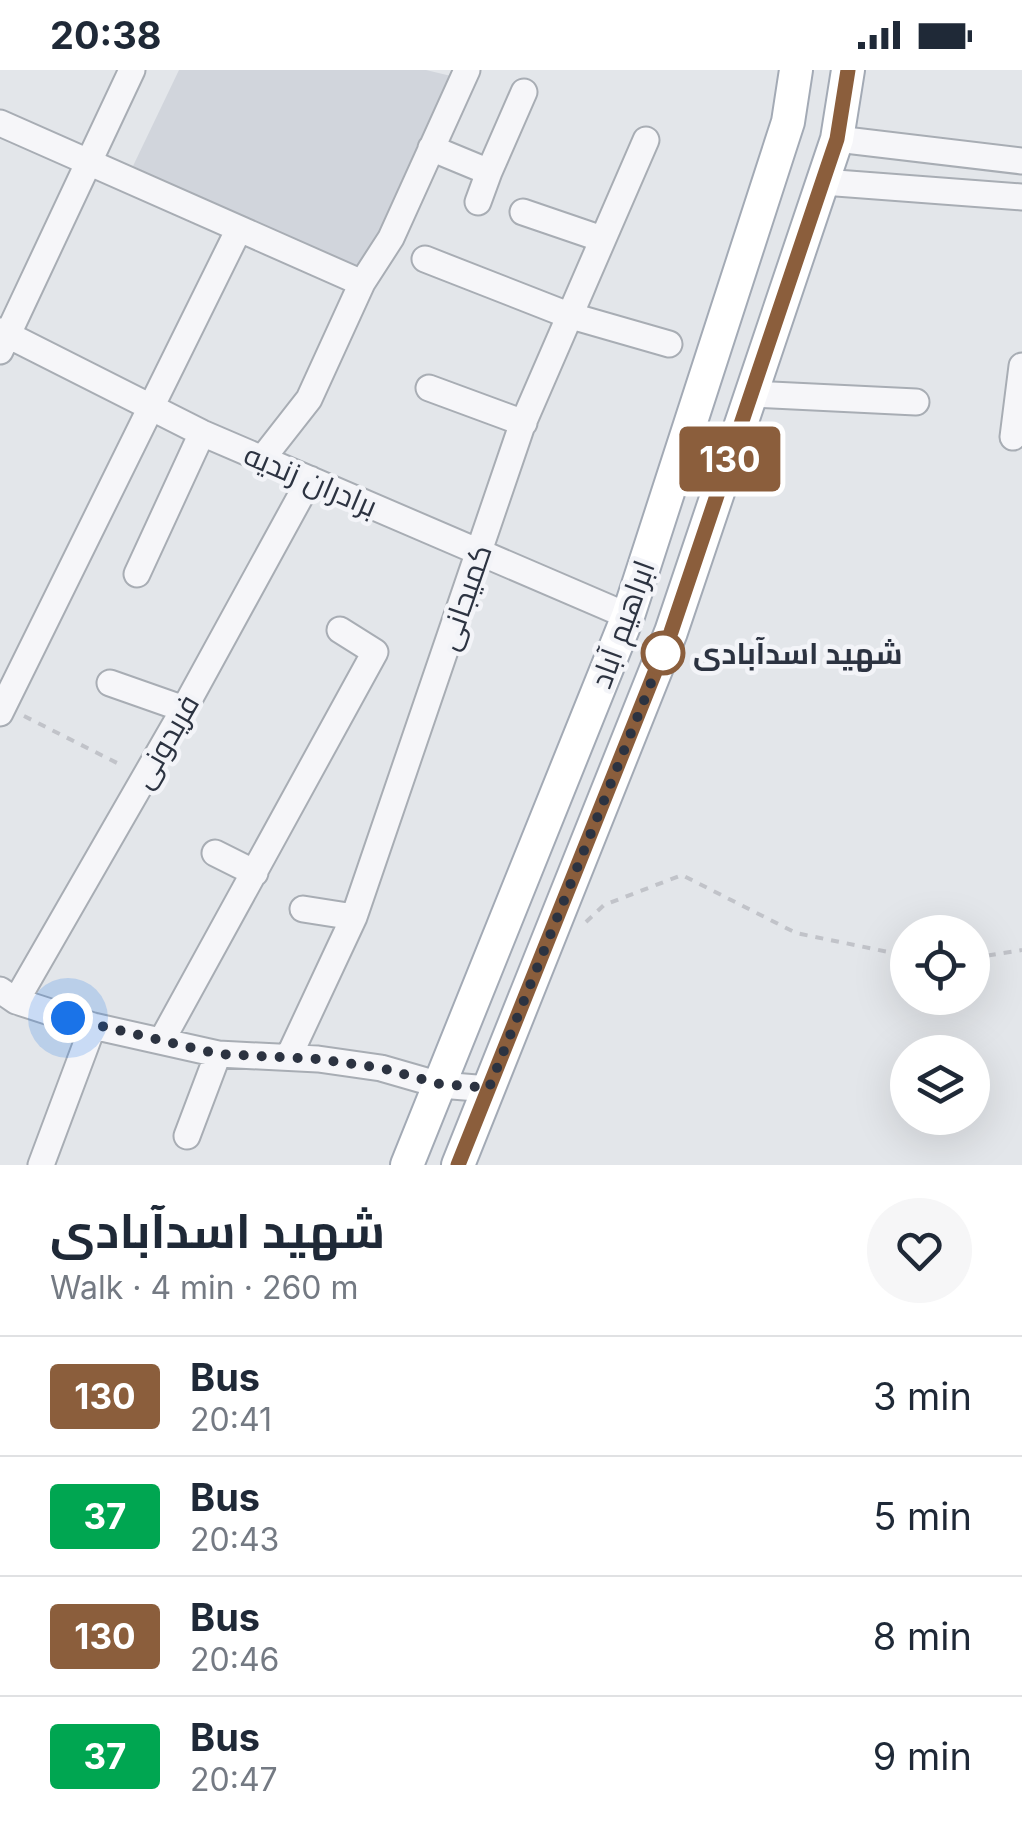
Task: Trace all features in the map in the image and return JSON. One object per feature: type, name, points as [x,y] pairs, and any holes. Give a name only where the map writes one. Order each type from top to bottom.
[{"type":"main road","name":"ابراهیم آباد","points":[[407,1165],[628,616],[788,122],[796,70]]},
{"type":"main road","name":"ابراهیم آباد","points":[[458,1165],[671,632],[837,139],[848,70]]},
{"type":"street","points":[[2,339],[132,70]]},
{"type":"street","points":[[262,459],[309,398],[362,284],[391,238],[467,70]]},
{"type":"street","points":[[478,202],[524,92]]},
{"type":"street","points":[[0,123],[362,284]]},
{"type":"street","points":[[837,139],[1022,161]]},
{"type":"street","name":"کمیجانی","points":[[289,1056],[354,917],[524,422],[646,140]]},
{"type":"street","points":[[432,148],[489,172]]},
{"type":"street","points":[[823,182],[1022,197]]},
{"type":"street","points":[[523,212],[602,239]]},
{"type":"street","points":[[2,709],[239,229]]},
{"type":"street","points":[[425,259],[568,315],[669,344]]},
{"type":"street","name":"برادران زندیه","points":[[2,339],[202,433],[628,616]]},
{"type":"street","points":[[1017,426],[1021,382]]},
{"type":"street","points":[[429,388],[524,422]]},
{"type":"street","points":[[752,394],[916,402]]},
{"type":"street","points":[[138,574],[202,433]]},
{"type":"street","name":"فریدونی","points":[[8,995],[184,709],[310,479]]},
{"type":"street","points":[[162,1040],[375,652],[340,630]]},
{"type":"street","points":[[110,683],[184,709]]},
{"type":"street","points":[[215,853],[255,873]]},
{"type":"street","points":[[303,909],[354,917]]},
{"type":"street","points":[[8,995],[93,1026],[218,1054],[289,1056],[381,1068],[440,1084],[489,1088]]},
{"type":"street","points":[[42,1165],[93,1026]]},
{"type":"street","points":[[187,1136],[218,1054]]},
{"type":"path","points":[[2,709],[144,777]]},
{"type":"path","points":[[577,931],[604,905],[682,875],[796,933],[890,952]]},
{"type":"path","points":[[990,955],[1022,950]]},
{"type":"shaded area","points":[[179,70],[426,70],[451,76],[361,276],[133,166]]},
{"type":"bus line","name":"130","points":[[458,1165],[671,632],[837,139],[848,70]]},
{"type":"place","name":"شهید اسدآبادی","points":[[663,653]]},
{"type":"route","points":[[68,1018],[218,1054],[318,1059],[381,1068],[440,1084],[489,1088],[663,653]]}]
